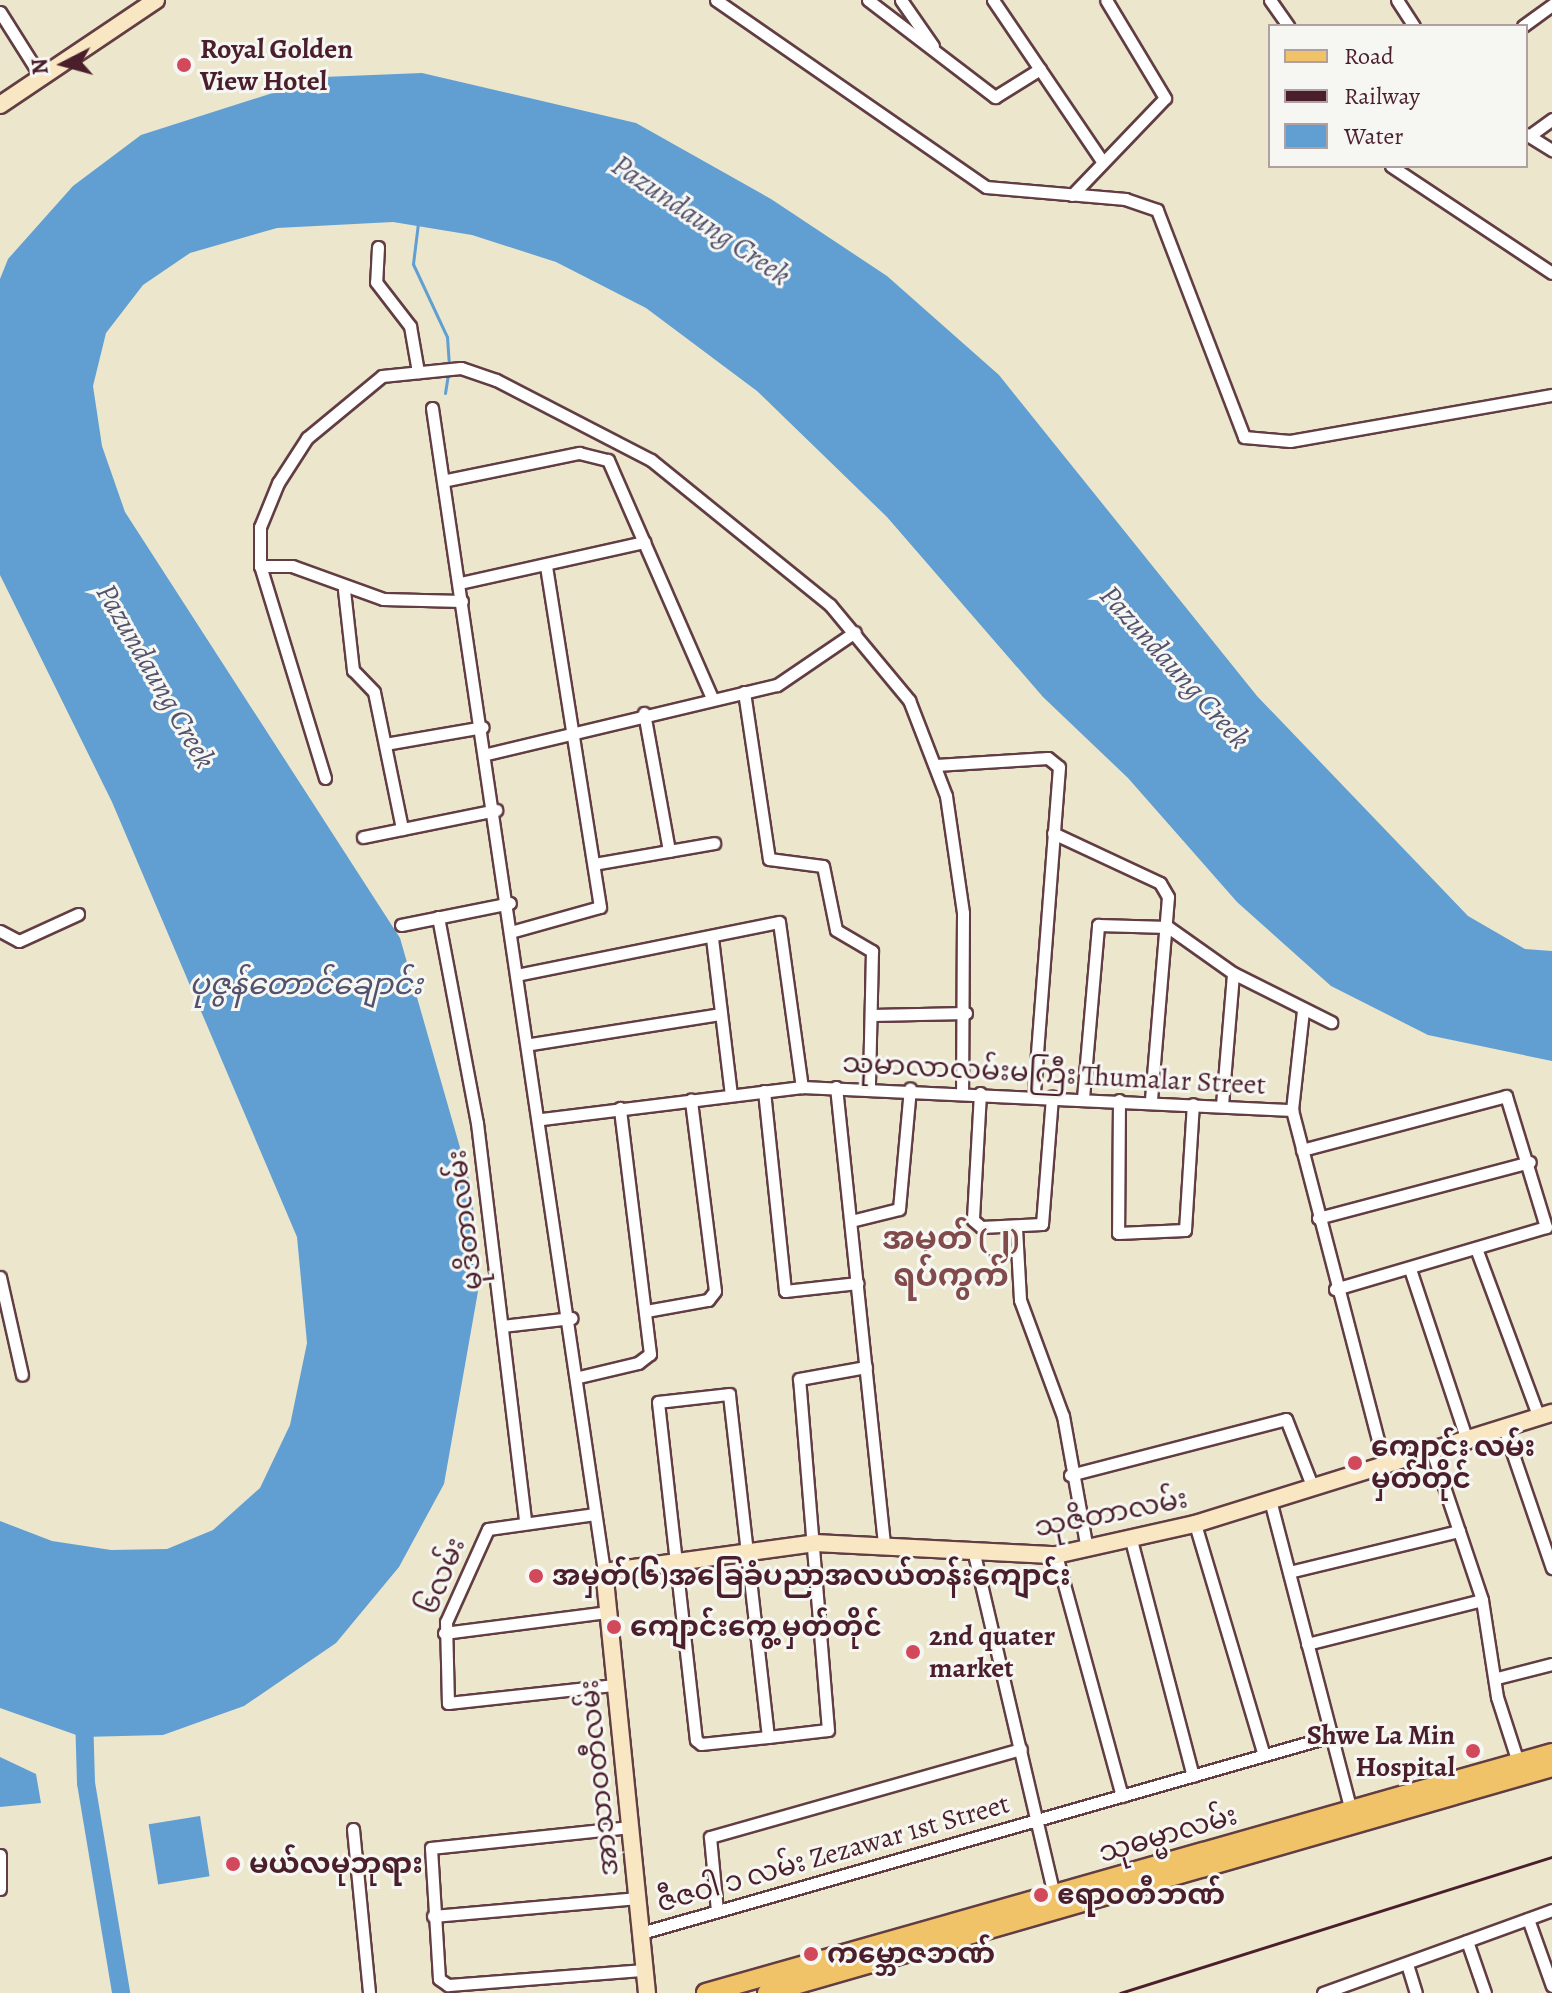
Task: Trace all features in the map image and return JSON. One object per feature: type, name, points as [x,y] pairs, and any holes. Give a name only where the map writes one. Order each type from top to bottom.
[{"type":"main road","points":[[0,105],[156,0]]},
{"type":"main road","name":"သုဇိတာလမ်း","points":[[611,1569],[815,1543],[884,1544],[974,1554],[1056,1555],[1195,1524],[1468,1444],[1546,1416]]},
{"type":"main road","name":"အာသာဝတီလမ်း","points":[[611,1569],[607,1612],[647,1993]]},
{"type":"main road","name":"သုဓမ္မာလမ်း","points":[[767,1993],[1466,1784],[1518,1762],[1552,1753]]},
{"type":"main road","name":"သုဓမ္မာလမ်း","points":[[706,1993],[1351,1810],[1552,1767]]},
{"type":"street","points":[[716,0],[976,182],[1125,199],[1157,210],[1239,432],[1302,440],[1552,395]]},
{"type":"street","points":[[868,0],[995,97],[1040,69]]},
{"type":"street","points":[[901,0],[940,57]]},
{"type":"street","points":[[993,0],[1102,161]]},
{"type":"street","points":[[1072,195],[1166,90],[1106,0]]},
{"type":"street","points":[[1270,0],[1287,24]]},
{"type":"street","points":[[1397,0],[1413,24]]},
{"type":"street","points":[[1526,24],[1552,5]]},
{"type":"street","points":[[0,12],[41,77]]},
{"type":"street","points":[[1552,119],[1528,135],[1552,150]]},
{"type":"street","points":[[1394,168],[1552,273]]},
{"type":"street","points":[[378,247],[376,282],[410,326],[418,372]]},
{"type":"street","points":[[325,778],[260,566],[260,527],[307,438],[382,376],[454,369],[496,380],[651,460],[855,632],[909,700],[936,765],[963,913],[966,1013],[962,1092]]},
{"type":"street","points":[[432,408],[447,480],[462,601],[572,1318],[595,1514],[611,1569]]},
{"type":"street","points":[[447,480],[596,453],[608,460],[712,698]]},
{"type":"street","points":[[460,583],[644,542]]},
{"type":"street","points":[[514,931],[598,913],[594,864],[546,565]]},
{"type":"street","points":[[260,566],[292,566],[344,590],[383,599],[462,601]]},
{"type":"street","points":[[344,590],[353,670],[374,692],[402,829]]},
{"type":"street","points":[[487,754],[644,713],[785,681],[855,632]]},
{"type":"street","points":[[744,692],[769,859],[781,866],[823,866],[836,930],[872,951],[869,1088]]},
{"type":"street","points":[[644,713],[669,851]]},
{"type":"street","points":[[385,744],[483,727]]},
{"type":"street","points":[[936,765],[1055,761],[1053,833],[1034,1095]]},
{"type":"street","points":[[363,837],[496,810]]},
{"type":"street","points":[[1053,833],[1160,883],[1168,927],[1151,1101]]},
{"type":"street","points":[[594,864],[714,843]]},
{"type":"street","points":[[401,925],[510,903]]},
{"type":"street","points":[[0,931],[19,941],[78,914]]},
{"type":"street","name":"မုဒိတာလမ်း","points":[[438,917],[477,1123],[525,1520]]},
{"type":"street","points":[[521,974],[712,938],[779,922],[802,1087]]},
{"type":"street","points":[[1083,1098],[1098,925],[1168,927],[1233,973],[1331,1022]]},
{"type":"street","points":[[712,938],[731,1094]]},
{"type":"street","points":[[1222,1105],[1233,973]]},
{"type":"street","points":[[1292,1110],[1303,1010]]},
{"type":"street","points":[[872,1015],[966,1013]]},
{"type":"street","points":[[531,1044],[720,1014]]},
{"type":"street","name":"သုမာလာလမ်းမကြီး Thumalar Street","points":[[542,1119],[802,1087],[910,1089],[1292,1110],[1335,1289],[1385,1468]]},
{"type":"street","points":[[836,1087],[884,1544]]},
{"type":"street","points":[[851,1221],[899,1209],[910,1089]]},
{"type":"street","points":[[764,1091],[785,1291],[858,1283]]},
{"type":"street","points":[[980,1093],[975,1225],[1016,1228],[1042,1224],[1052,1096]]},
{"type":"street","points":[[1302,1150],[1506,1096],[1530,1162],[1544,1231],[1335,1289]]},
{"type":"street","points":[[646,1311],[708,1300],[715,1291],[691,1100]]},
{"type":"street","points":[[1119,1100],[1113,1231],[1185,1230],[1193,1104]]},
{"type":"street","points":[[579,1377],[647,1358],[646,1311],[620,1108]]},
{"type":"street","points":[[1318,1218],[1530,1162]]},
{"type":"street","points":[[1016,1228],[1020,1300],[1063,1416],[1070,1475],[1087,1549]]},
{"type":"street","points":[[1477,1251],[1546,1416]]},
{"type":"street","points":[[1410,1269],[1468,1444]]},
{"type":"street","points":[[0,1277],[22,1375]]},
{"type":"street","points":[[502,1326],[572,1318]]},
{"type":"street","points":[[768,1737],[729,1394],[659,1398],[696,1740],[768,1737],[833,1727],[800,1378],[866,1367]]},
{"type":"street","points":[[1070,1475],[1286,1419],[1313,1488]]},
{"type":"street","points":[[1505,1431],[1552,1568]]},
{"type":"street","points":[[1433,1454],[1482,1600],[1518,1762]]},
{"type":"street","points":[[1270,1500],[1351,1810]]},
{"type":"street","name":"၆လမ်း","points":[[595,1514],[525,1520],[488,1529],[444,1633],[448,1703],[615,1685]]},
{"type":"street","points":[[1195,1524],[1264,1755]]},
{"type":"street","points":[[1289,1572],[1459,1531]]},
{"type":"street","points":[[1131,1540],[1193,1776]]},
{"type":"street","points":[[974,1554],[1054,1895]]},
{"type":"street","points":[[1056,1555],[1122,1796]]},
{"type":"street","points":[[1307,1644],[1482,1600]]},
{"type":"street","points":[[444,1633],[607,1612]]},
{"type":"street","points":[[1497,1678],[1552,1664]]},
{"type":"street","name":"ဇီဇဝါ ၁ လမ်း Zezawar 1st Street","points":[[641,1933],[1331,1736]]},
{"type":"street","points":[[717,1911],[706,1840],[1021,1749]]},
{"type":"street","points":[[630,1827],[431,1848],[433,1916],[442,1983],[645,1970]]},
{"type":"street","points":[[353,1829],[369,1993]]},
{"type":"street","points":[[0,1855],[0,1889]]},
{"type":"street","points":[[433,1916],[638,1898]]},
{"type":"street","points":[[1323,1993],[1552,1910]]},
{"type":"street","points":[[1528,1919],[1552,1986]]},
{"type":"street","points":[[1467,1941],[1485,1993]]},
{"type":"street","points":[[1407,1964],[1416,1993]]},
{"type":"water","name":"ပုဇွန်တောင်ချောင်း","points":[[422,73],[636,123],[771,199],[887,276],[999,375],[1257,696],[1468,916],[1525,949],[1552,951],[1552,1061],[1428,1035],[1331,986],[1237,902],[1128,778],[1043,697],[887,517],[757,391],[646,308],[556,262],[472,235],[393,222],[277,228],[190,253],[143,285],[106,333],[93,386],[102,446],[125,512],[400,938],[471,1186],[480,1280],[444,1484],[399,1567],[336,1643],[244,1706],[163,1735],[82,1737],[0,1708],[0,1521],[52,1541],[111,1550],[167,1549],[213,1530],[260,1488],[290,1425],[307,1343],[297,1237],[112,802],[0,575],[0,279],[8,259],[73,186],[141,135],[323,77]]},
{"type":"water","points":[[0,1757],[36,1774],[41,1803],[0,1807]]},
{"type":"water","points":[[200,1816],[210,1876],[158,1884],[149,1824]]},
{"type":"waterway","points":[[418,223],[413,264],[447,337],[449,366]]},
{"type":"waterway","points":[[445,393],[448,373]]},
{"type":"waterway","points":[[84,1715],[86,1783],[121,1993]]},
{"type":"railway","points":[[1120,1993],[1552,1857]]},
{"type":"place","name":"Royal Golden View Hotel","points":[[184,65]]},
{"type":"place","name":"ကျောင်း လမ်း မှတ်တိုင်","points":[[1355,1463]]},
{"type":"place","name":"အမှတ်(၆)အခြေခံပညာအလယ်တန်းကျောင်း","points":[[536,1576]]},
{"type":"place","name":"ကျောင်းကွေ့ မှတ်တိုင်","points":[[614,1627]]},
{"type":"place","name":"2nd quater market","points":[[913,1652]]},
{"type":"place","name":"Shwe La Min Hospital","points":[[1473,1751]]},
{"type":"place","name":"မယ်လမုဘုရား","points":[[233,1864]]},
{"type":"place","name":"ဧရာဝတီဘဏ်","points":[[1041,1895]]},
{"type":"place","name":"ကမ္ဘောဇဘဏ်","points":[[811,1954]]},
{"type":"district","name":"အမှတ် (၂) ရပ်ကွက်","points":[[951,1258]]},
{"type":"water label","name":"Pazundaung Creek","points":[[701,220]]},
{"type":"water label","name":"Pazundaung Creek","points":[[1175,667]]},
{"type":"water label","name":"Pazundaung Creek","points":[[156,676]]}]
